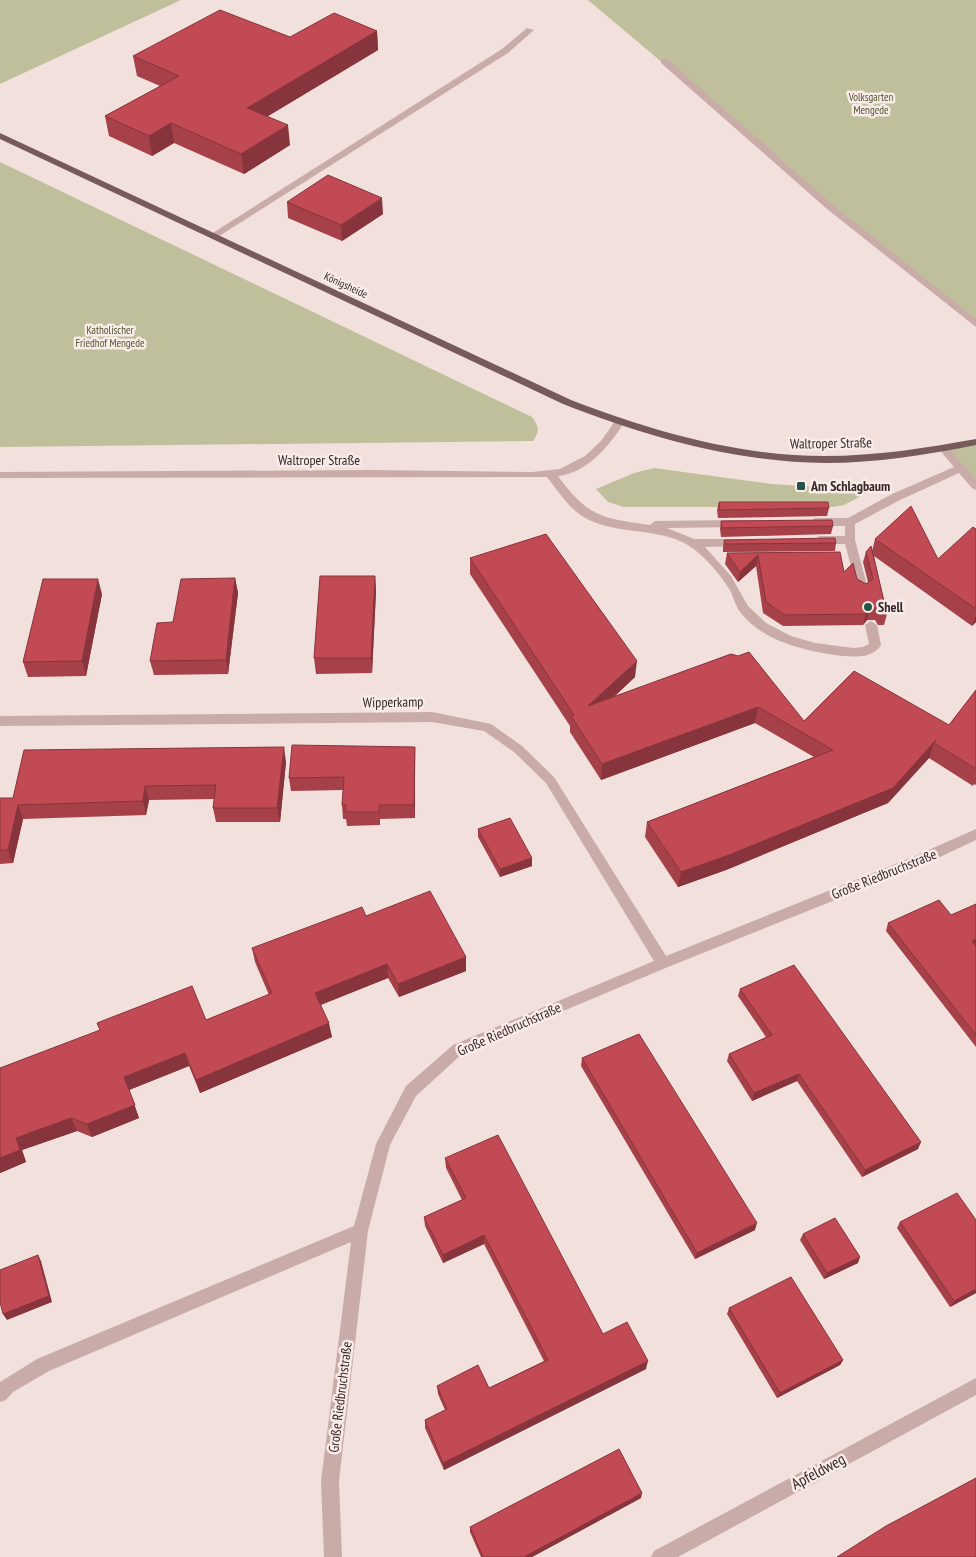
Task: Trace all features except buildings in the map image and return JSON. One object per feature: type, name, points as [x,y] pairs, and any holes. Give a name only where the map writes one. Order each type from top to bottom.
[{"type":"main road","name":"Königsheide","points":[[0,136],[567,402],[619,423],[687,442]]},
{"type":"main road","name":"Waltroper Straße","points":[[687,442],[741,453],[786,458],[862,458],[976,442]]},
{"type":"street","points":[[213,236],[505,50],[530,30]]},
{"type":"street","points":[[664,61],[830,207],[976,324]]},
{"type":"street","name":"Waltroper Straße","points":[[0,475],[371,473],[532,475],[562,472],[589,458],[605,443],[619,423]]},
{"type":"street","points":[[943,448],[976,486]]},
{"type":"street","points":[[802,523],[850,522],[896,497],[960,468]]},
{"type":"street","points":[[550,473],[568,499],[590,516],[617,523],[643,526],[754,523]]},
{"type":"street","points":[[850,522],[850,557],[862,589]]},
{"type":"street","points":[[643,526],[676,535],[694,544],[736,592],[744,610],[776,633],[794,642],[826,650],[857,653],[872,649],[875,645],[871,625]]},
{"type":"street","points":[[811,541],[850,540]]},
{"type":"street","points":[[694,544],[752,542]]},
{"type":"street","points":[[708,558],[728,558]]},
{"type":"street","name":"Wipperkamp","points":[[0,721],[432,717],[487,727],[518,749],[550,780],[663,963]]},
{"type":"street","name":"Große Riedbruchstraße","points":[[334,1557],[330,1482],[360,1231],[383,1144],[411,1091],[458,1049],[663,963],[920,860],[976,834]]},
{"type":"street","points":[[0,1394],[7,1386],[43,1365],[360,1231]]},
{"type":"street","name":"Apfeldweg","points":[[660,1557],[976,1386]]},
{"type":"green space","points":[[0,0],[181,0],[0,84]]},
{"type":"green space","name":"Volksgarten Mengede","points":[[588,0],[976,0],[976,326]]},
{"type":"green space","name":"Katholischer Friedhof Mengede","points":[[0,162],[532,417],[538,429],[535,438],[533,441],[0,447]]},
{"type":"green space","points":[[976,442],[976,479],[943,448]]},
{"type":"green space","points":[[654,468],[771,484],[819,487],[860,486],[867,493],[844,505],[832,507],[624,507],[608,502],[596,489],[634,473]]},
{"type":"place","name":"Am Schlagbaum","points":[[801,486]]},
{"type":"place","name":"Shell","points":[[868,607]]}]
